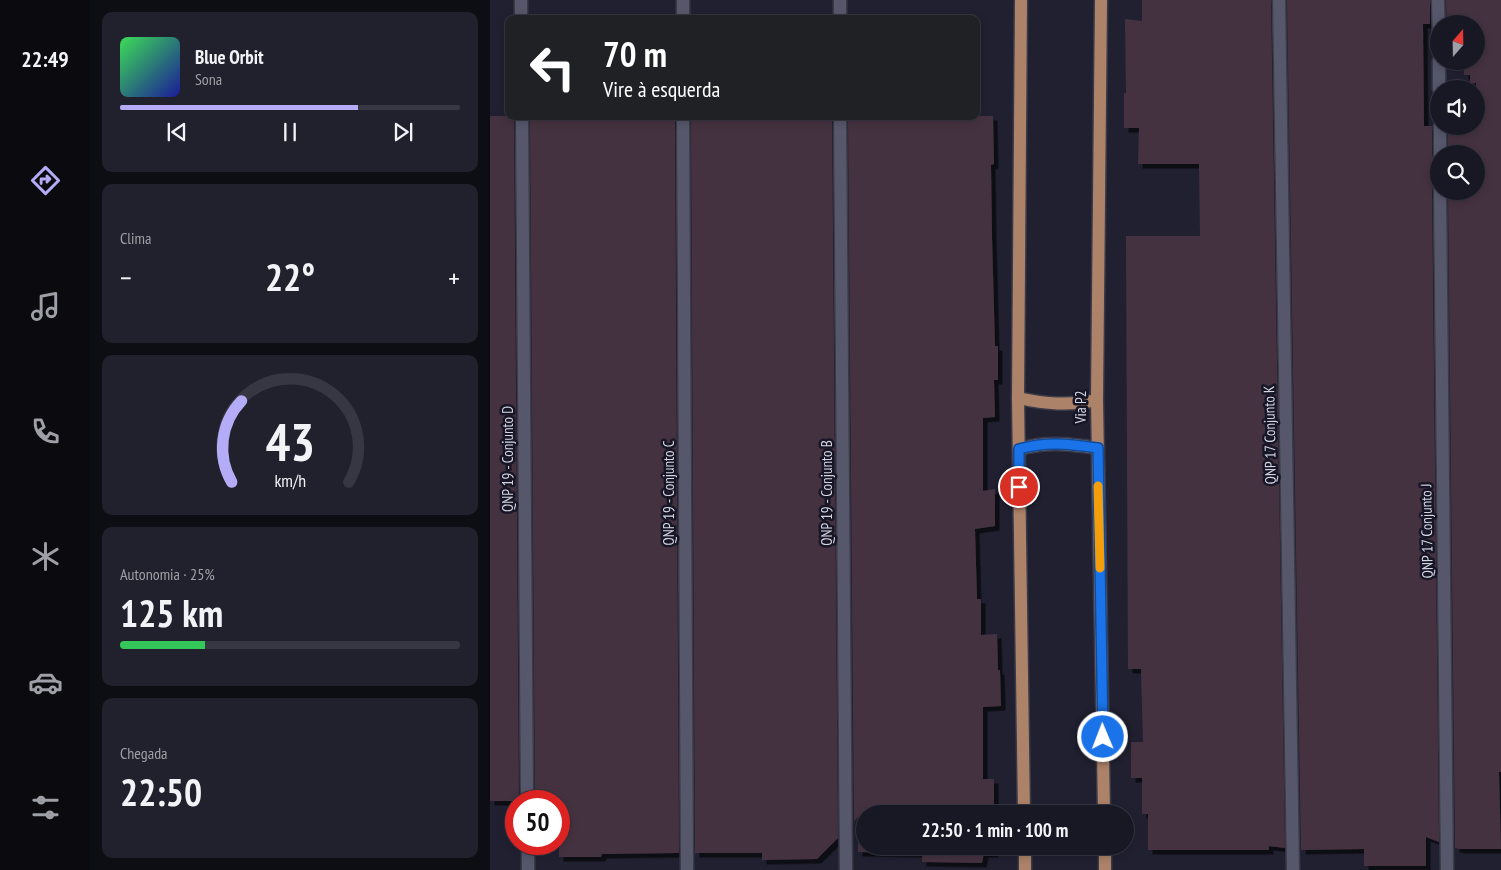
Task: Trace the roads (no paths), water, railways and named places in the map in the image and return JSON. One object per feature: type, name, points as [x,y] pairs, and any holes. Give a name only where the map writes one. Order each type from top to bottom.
[{"type":"main road","points":[[1021,0],[1018,398],[1024,805]]},
{"type":"main road","name":"Via P2","points":[[1101,0],[1097,400],[1104,805]]},
{"type":"main road","points":[[1018,398],[1060,404],[1077,404],[1097,400]]},
{"type":"main road","points":[[1019,449],[1039,444],[1064,443],[1098,448]]},
{"type":"main road","points":[[1025,855],[1025,870]]},
{"type":"main road","points":[[1105,855],[1105,870]]},
{"type":"street","points":[[521,0],[521,15]]},
{"type":"street","points":[[682,0],[683,15]]},
{"type":"street","points":[[840,0],[840,15]]},
{"type":"street","name":"QNP 17 Conjunto K","points":[[1279,0],[1293,870]]},
{"type":"street","points":[[1438,0],[1438,15]]},
{"type":"street","name":"QNP 19 - Conjunto D","points":[[522,120],[527,790]]},
{"type":"street","name":"QNP 19 - Conjunto C","points":[[683,120],[687,870]]},
{"type":"street","name":"QNP 19 - Conjunto B","points":[[840,120],[846,870]]},
{"type":"street","name":"QNP 17 Conjunto J","points":[[1440,200],[1447,870]]},
{"type":"street","points":[[528,855],[528,870]]}]
